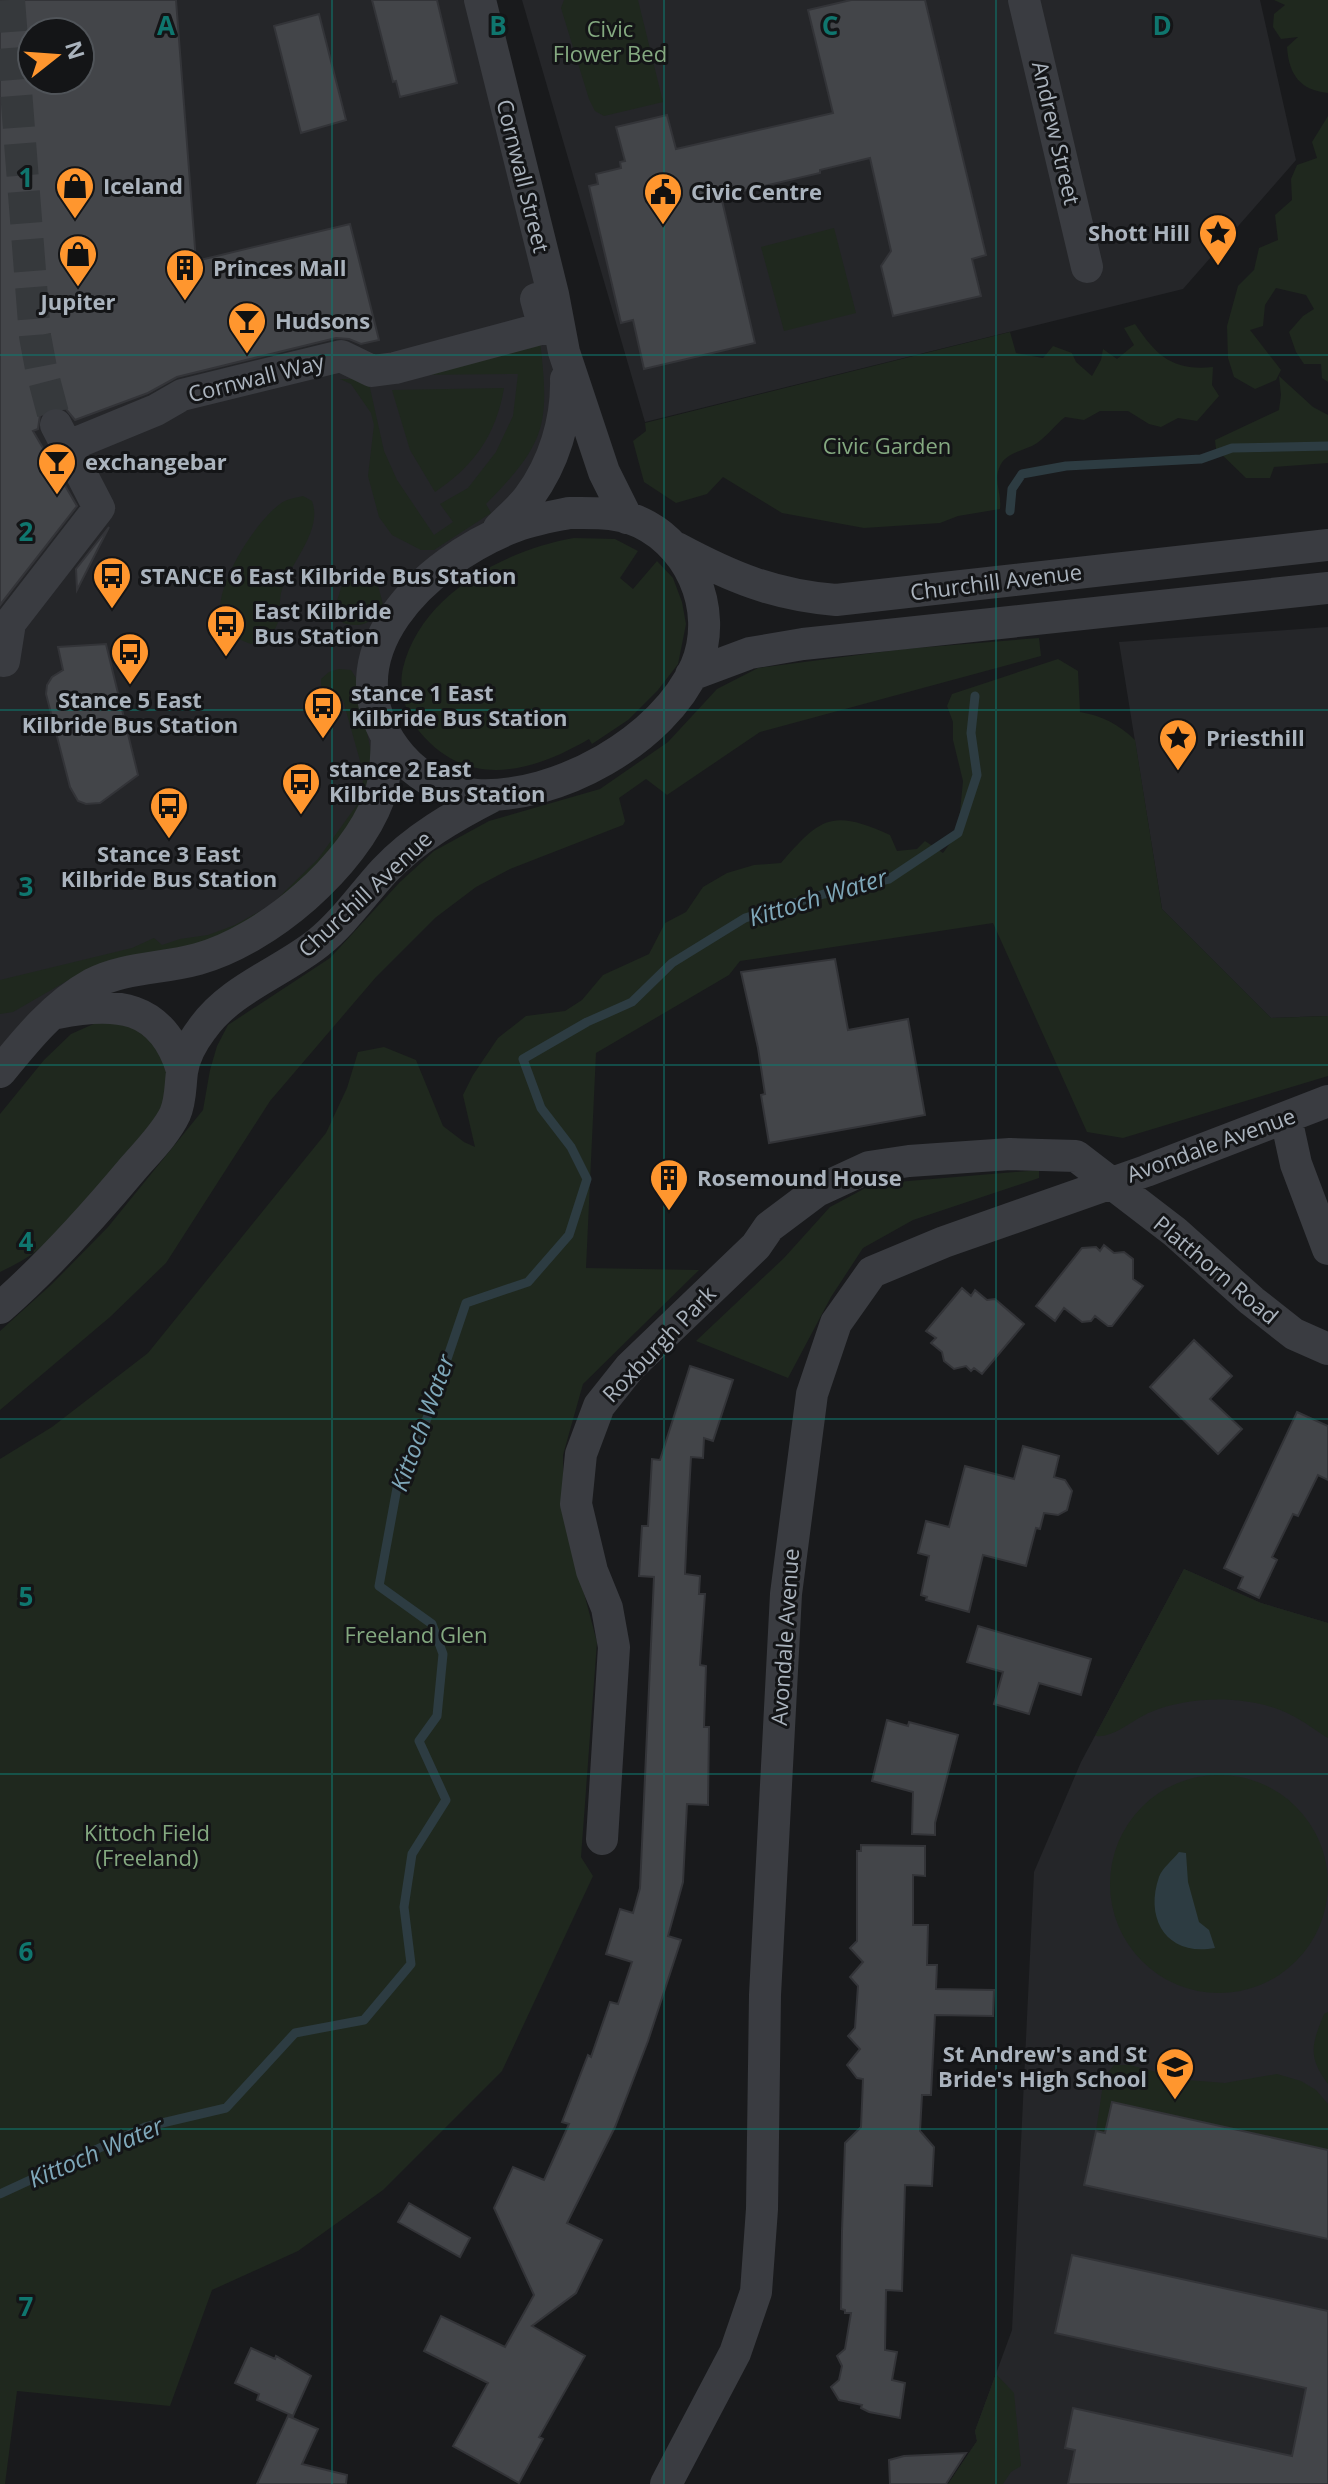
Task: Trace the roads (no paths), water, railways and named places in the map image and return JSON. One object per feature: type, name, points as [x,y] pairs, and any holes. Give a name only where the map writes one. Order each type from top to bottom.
[{"type":"street","name":"Cornwall Street","points":[[480,0],[553,294],[564,352],[567,402],[562,429],[547,466],[529,497],[482,541]]},
{"type":"street","name":"Andrew Street","points":[[1024,0],[1087,267]]},
{"type":"street","name":"Cornwall Way","points":[[4,661],[10,623],[99,508],[61,436],[156,410],[182,395],[341,356],[372,371],[395,368],[544,328],[536,299],[553,294]]},
{"type":"street","name":"Cornwall Street","points":[[564,352],[604,472],[627,518]]},
{"type":"street","points":[[627,518],[614,514],[569,513],[537,519],[482,541],[420,583],[380,642],[372,684],[378,717],[387,737],[414,769],[431,781],[470,794],[493,796],[547,785],[594,766],[631,741],[672,703],[691,675],[703,644],[705,625],[702,602],[688,565],[674,547]]},
{"type":"street","name":"Churchill Avenue","points":[[627,518],[649,528],[674,547],[748,583],[776,592],[836,600],[1328,545]]},
{"type":"street","name":"Churchill Avenue","points":[[691,675],[750,653],[803,644],[1328,588]]},
{"type":"street","name":"Churchill Avenue","points":[[0,1072],[34,1030],[88,986],[112,974],[198,959],[237,945],[295,906],[339,860],[379,798],[387,737]]},
{"type":"street","name":"Churchill Avenue","points":[[0,1308],[113,1193],[174,1116],[182,1094],[182,1070],[192,1044],[217,1009],[238,993],[294,962],[321,941],[386,869],[427,834],[493,796]]},
{"type":"street","points":[[53,1013],[90,1006],[112,1006],[134,1011],[168,1038],[182,1070]]},
{"type":"street","name":"Avondale Avenue","points":[[666,2484],[735,2353],[756,2292],[762,2209],[765,1995],[786,1594],[812,1394],[836,1323],[872,1272],[944,1242],[1328,1101]]},
{"type":"street","points":[[1286,1118],[1296,1164],[1328,1249]]},
{"type":"street","name":"Roxburgh Park","points":[[602,1839],[614,1647],[607,1608],[592,1571],[576,1504],[581,1454],[599,1406],[630,1367],[756,1246],[769,1227],[817,1191],[869,1167],[1010,1154],[1076,1156],[1109,1183]]},
{"type":"street","name":"Platthorn Road","points":[[1109,1183],[1175,1232],[1294,1334],[1328,1349]]},
{"type":"street","points":[[0,1281],[56,1253]]},
{"type":"waterway","name":"Kittoch Water","points":[[1010,511],[1012,489],[1022,474],[1066,466],[1201,459],[1232,448],[1328,446]]},
{"type":"waterway","name":"Kittoch Water","points":[[0,2194],[145,2127],[226,2108],[295,2033],[364,2020],[411,1964],[404,1907],[412,1854],[446,1800],[419,1741],[437,1716],[443,1654],[432,1624],[379,1586],[399,1477],[426,1421],[466,1303],[528,1282],[569,1235],[587,1179],[571,1147],[541,1108],[523,1059],[587,1022],[632,1002],[672,963],[745,918],[824,894],[889,879],[958,833],[977,775],[971,733],[975,696]]},
{"type":"tunnel","points":[[9,0],[35,336],[56,425]]},
{"type":"place","name":"Iceland","points":[[75,220]]},
{"type":"place","name":"Civic Centre","points":[[663,226]]},
{"type":"place","name":"Shott Hill","points":[[1218,267]]},
{"type":"place","name":"Jupiter","points":[[78,288]]},
{"type":"place","name":"Princes Mall","points":[[185,302]]},
{"type":"place","name":"Hudsons","points":[[247,355]]},
{"type":"place","name":"exchangebar","points":[[57,496]]},
{"type":"place","name":"STANCE 6 East Kilbride Bus Station","points":[[112,610]]},
{"type":"place","name":"East Kilbride Bus Station","points":[[226,658]]},
{"type":"place","name":"Stance 5 East Kilbride Bus Station","points":[[130,686]]},
{"type":"place","name":"stance 1 East Kilbride Bus Station","points":[[323,740]]},
{"type":"place","name":"Priesthill","points":[[1178,772]]},
{"type":"place","name":"stance 2 East Kilbride Bus Station","points":[[301,816]]},
{"type":"place","name":"Stance 3 East Kilbride Bus Station","points":[[169,840]]},
{"type":"place","name":"Rosemound House","points":[[669,1212]]},
{"type":"place","name":"St Andrew's and St Bride's High School","points":[[1175,2101]]},
{"type":"park label","name":"Civic Flower Bed","points":[[610,42]]},
{"type":"park label","name":"Civic Garden","points":[[887,446]]},
{"type":"park label","name":"Freeland Glen","points":[[416,1635]]},
{"type":"park label","name":"Kittoch Field (Freeland)","points":[[147,1846]]}]
